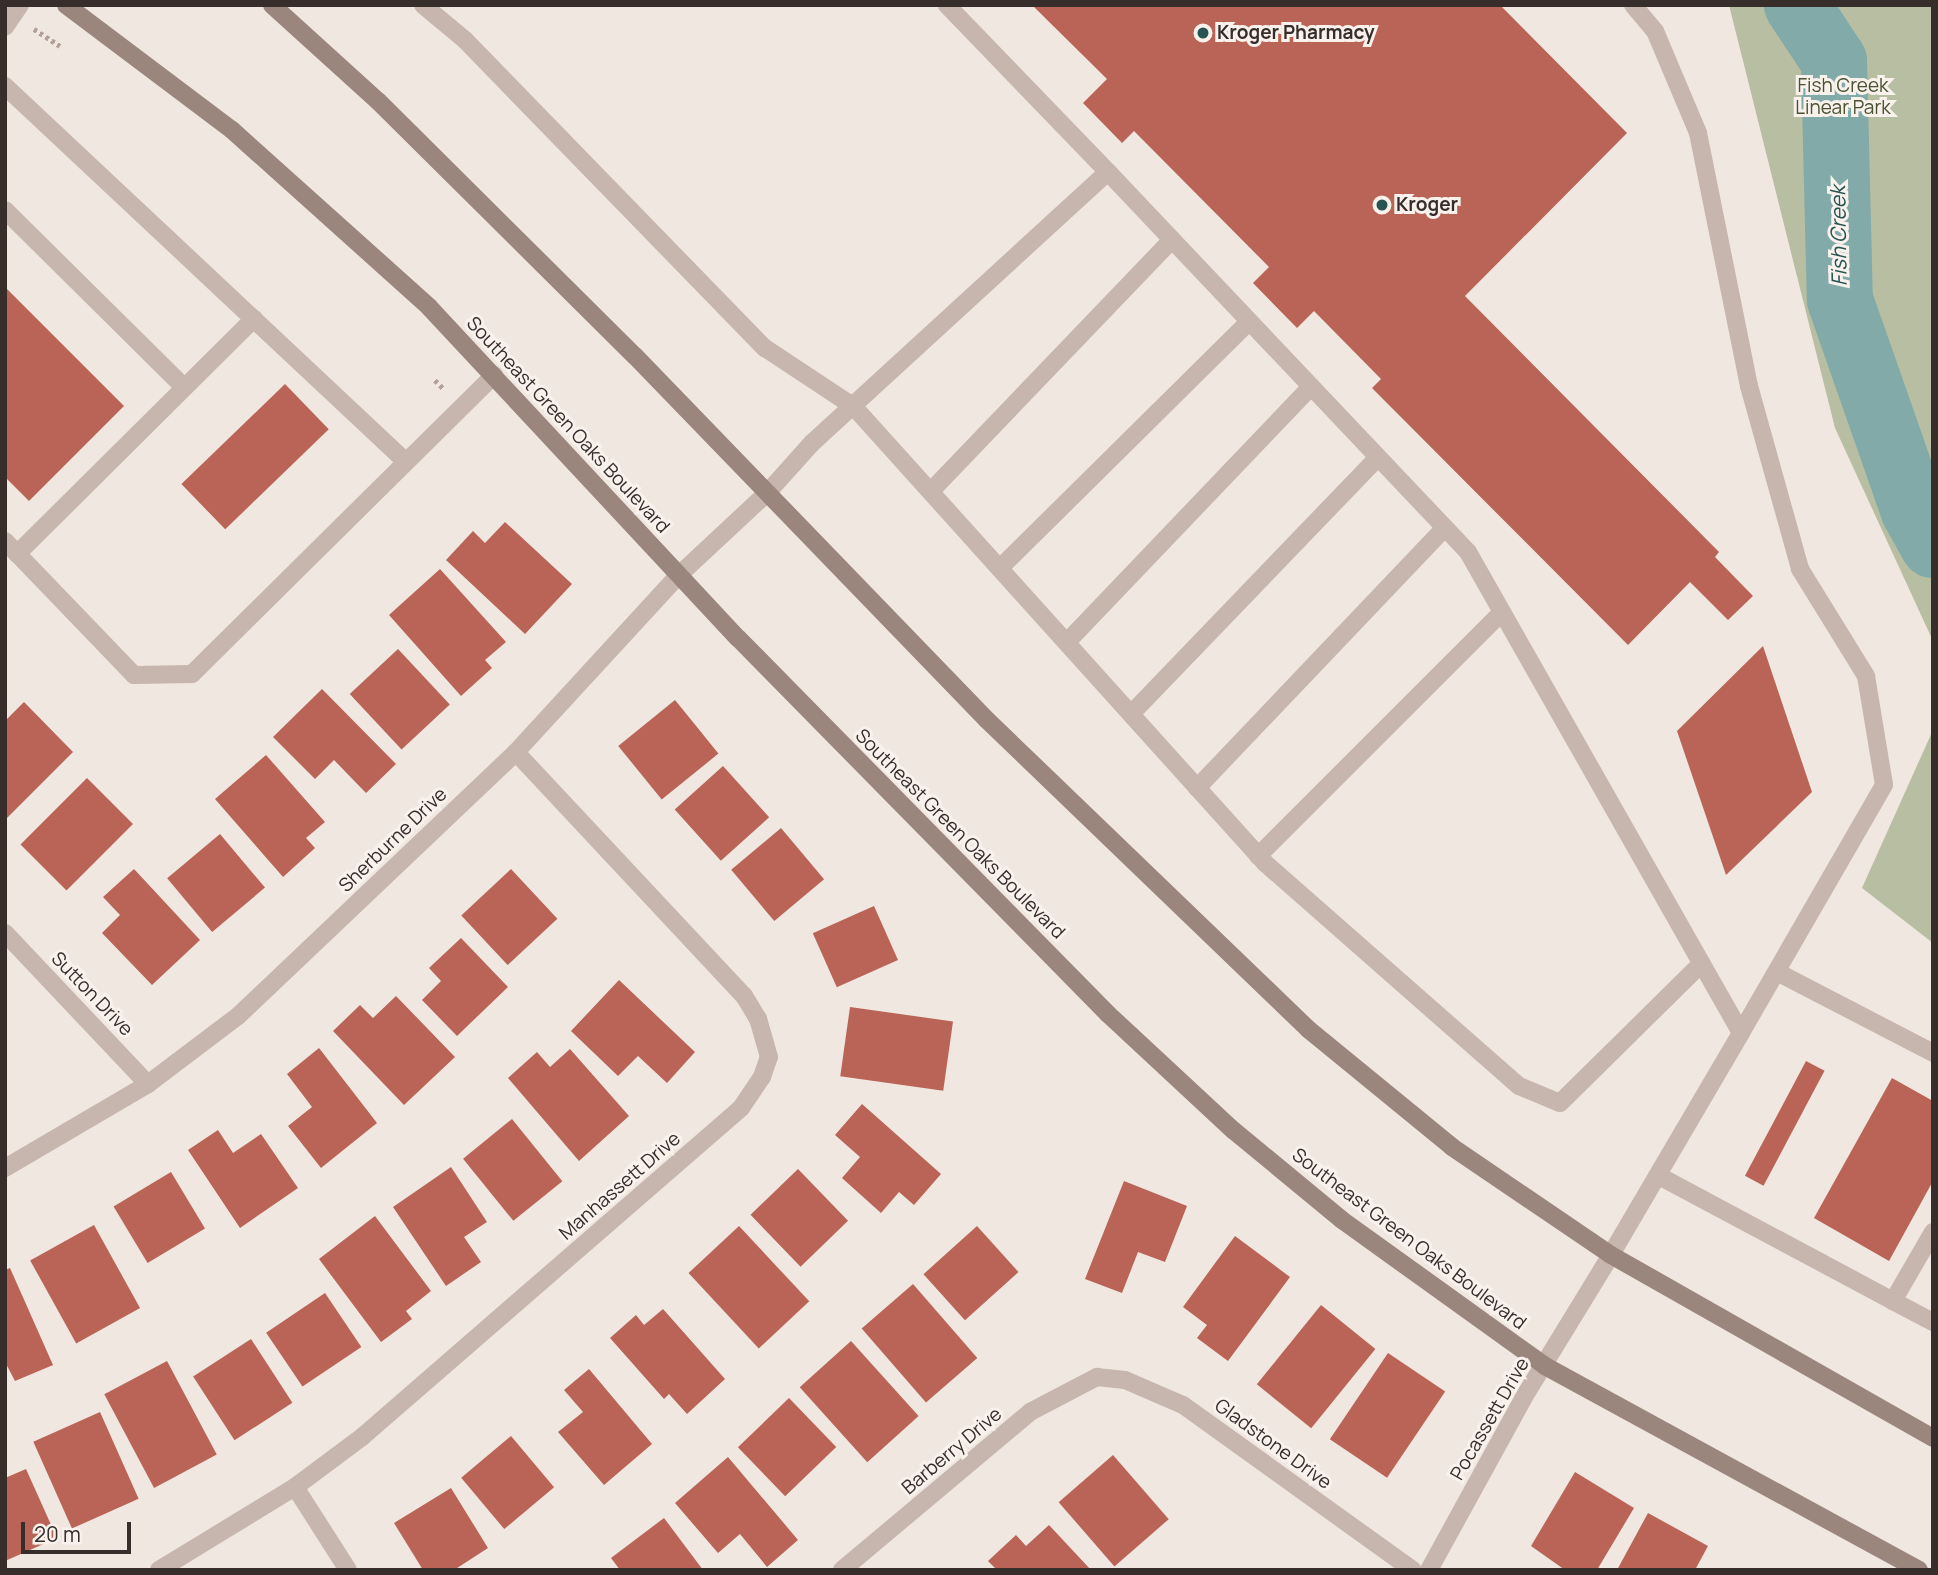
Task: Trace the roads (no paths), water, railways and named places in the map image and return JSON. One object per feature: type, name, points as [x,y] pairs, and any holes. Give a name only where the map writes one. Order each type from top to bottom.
[{"type":"main road","name":"Southeast Green Oaks Boulevard","points":[[66,5],[232,130],[420,299],[680,575],[1108,1014],[1233,1130],[1342,1220],[1545,1366],[1919,1570]]},
{"type":"main road","points":[[272,5],[378,101],[768,492],[997,729],[1307,1029],[1452,1147],[1611,1255],[1933,1438]]},
{"type":"street","points":[[5,27],[20,5]]},
{"type":"street","points":[[423,5],[465,40],[765,348],[854,407],[1258,856],[1519,1086],[1560,1102],[1702,963]]},
{"type":"street","points":[[947,5],[1468,552],[1741,1033]]},
{"type":"street","name":"Pocassett Drive","points":[[1429,1570],[1884,785],[1866,676],[1800,569],[1749,386],[1698,133],[1655,31],[1633,5]]},
{"type":"street","points":[[5,86],[405,461]]},
{"type":"street","name":"Sherburne Drive","points":[[5,1168],[148,1084],[238,1016],[516,751],[680,575],[768,492],[812,443],[1108,172]]},
{"type":"street","points":[[5,210],[184,387]]},
{"type":"street","points":[[932,491],[1172,240]]},
{"type":"street","points":[[254,319],[11,548],[134,675],[192,674],[494,375]]},
{"type":"street","points":[[1000,568],[1249,322]]},
{"type":"street","points":[[1067,642],[1311,387]]},
{"type":"street","points":[[1131,714],[1378,457]]},
{"type":"street","points":[[1197,788],[1445,528]]},
{"type":"street","points":[[1258,856],[1502,612]]},
{"type":"street","name":"Manhassett Drive","points":[[159,1570],[295,1487],[472,1344],[741,1108],[762,1077],[769,1056],[758,1019],[744,996],[516,751]]},
{"type":"street","name":"Sutton Drive","points":[[5,933],[148,1084]]},
{"type":"street","points":[[1777,972],[1933,1053]]},
{"type":"street","points":[[1659,1176],[1933,1322]]},
{"type":"street","points":[[1892,1301],[1933,1232]]},
{"type":"street","name":"Barberry Drive","points":[[842,1570],[1030,1412],[1097,1377]]},
{"type":"street","name":"Gladstone Drive","points":[[1097,1377],[1125,1380],[1183,1405],[1413,1570]]},
{"type":"street","points":[[295,1487],[348,1570]]},
{"type":"waterway","name":"Fish Creek","points":[[1797,5],[1834,61],[1840,300],[1914,511],[1933,545]]},
{"type":"place","name":"Kroger Pharmacy","points":[[1203,33]]},
{"type":"place","name":"Kroger","points":[[1382,205]]},
{"type":"park label","name":"Fish Creek Linear Park","points":[[1843,97]]}]
